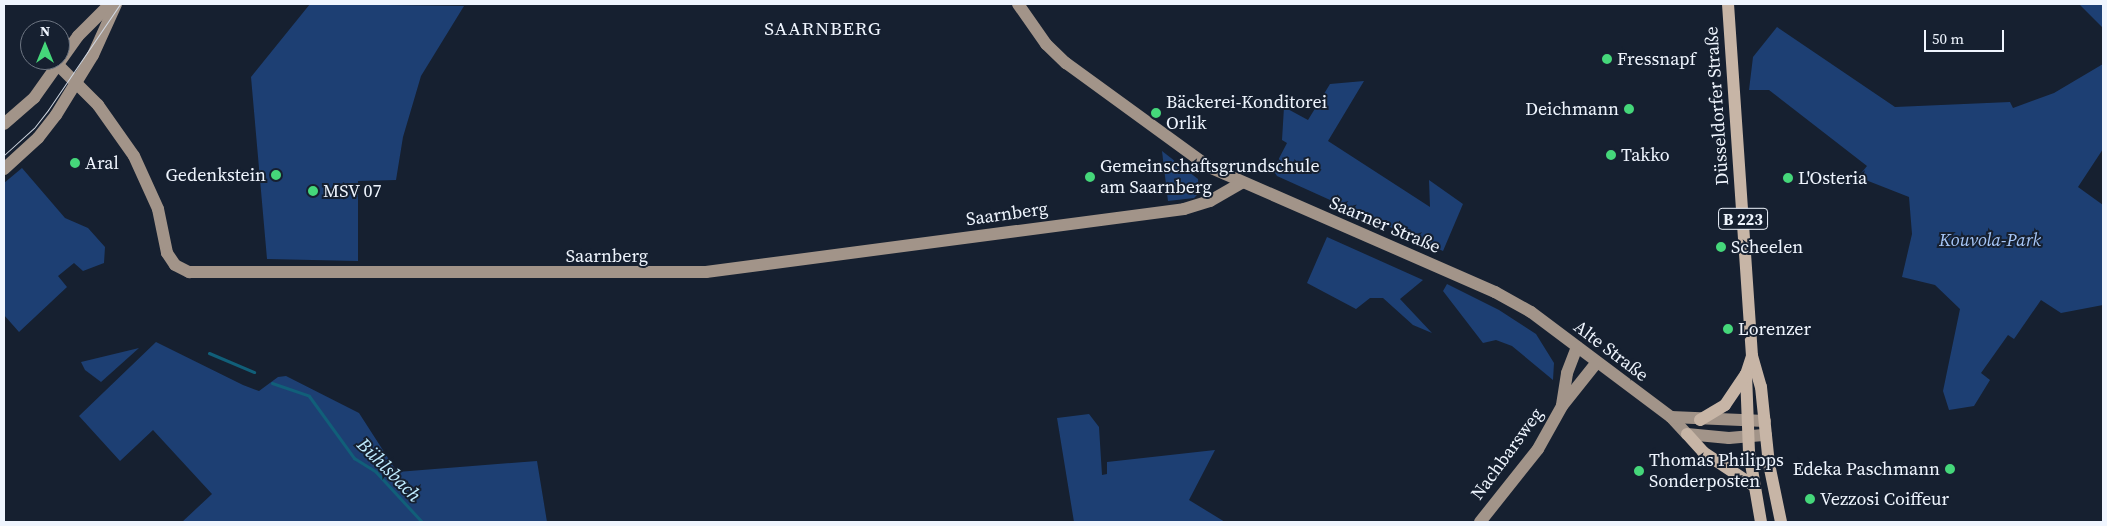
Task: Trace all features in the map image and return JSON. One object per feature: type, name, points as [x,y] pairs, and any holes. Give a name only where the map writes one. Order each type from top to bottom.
[{"type":"main road","name":"Düsseldorfer Straße","points":[[1728,4],[1752,356],[1761,387],[1765,421]]},
{"type":"main road","name":"Düsseldorfer Straße","points":[[1748,421],[1746,374],[1752,356]]},
{"type":"main road","points":[[1700,420],[1725,405],[1746,374]]},
{"type":"main road","name":"B 223","points":[[1748,421],[1754,486],[1761,522]]},
{"type":"main road","name":"B 223","points":[[1765,421],[1769,464],[1782,522]]},
{"type":"main road","points":[[1687,434],[1702,452],[1754,486]]},
{"type":"street","points":[[70,48],[78,36],[110,4]]},
{"type":"street","points":[[4,169],[38,138],[56,115],[93,55],[116,4]]},
{"type":"street","name":"Saarner Straße","points":[[1018,4],[1046,44],[1066,63],[1208,167],[1241,183],[1460,276],[1531,312]]},
{"type":"street","points":[[4,124],[34,98],[54,70]]},
{"type":"street","name":"Saarnberg","points":[[62,70],[102,111],[134,156],[158,209],[167,253],[175,265],[189,272],[706,272],[1184,209],[1210,201],[1241,183]]},
{"type":"street","name":"Alte Straße","points":[[1531,312],[1671,417],[1687,434]]},
{"type":"street","name":"Nachbarsweg","points":[[1562,406],[1567,373],[1577,347]]},
{"type":"street","name":"Nachbarsweg","points":[[1480,522],[1538,449],[1562,406],[1597,362]]},
{"type":"street","points":[[1671,417],[1700,420],[1765,421]]},
{"type":"street","points":[[1687,434],[1766,435]]},
{"type":"green space","points":[[310,4],[464,6],[421,76],[403,137],[396,180],[358,181],[358,261],[267,259],[251,77]]},
{"type":"green space","points":[[2079,4],[2103,4],[2103,28]]},
{"type":"green space","name":"Kouvola-Park","points":[[1777,27],[1895,107],[2010,102],[2013,108],[2054,93],[2103,64],[2103,149],[2078,187],[2103,205],[2103,305],[2061,313],[2041,300],[2014,339],[2008,335],[1981,373],[1990,380],[1974,406],[1949,410],[1943,391],[1960,309],[1935,285],[1902,277],[1912,234],[1909,197],[1858,177],[1867,166],[1769,90],[1749,90],[1753,57]]},
{"type":"green space","points":[[1364,81],[1328,141],[1430,207],[1429,180],[1463,204],[1443,251],[1277,176],[1273,170],[1287,143],[1282,140],[1284,107],[1308,120],[1330,84]]},
{"type":"green space","points":[[1162,151],[1198,179],[1199,193],[1194,198],[1168,201]]},
{"type":"green space","points":[[22,168],[65,218],[88,228],[105,247],[104,263],[83,271],[74,263],[58,276],[67,287],[19,332],[4,315],[4,183]]},
{"type":"green space","points":[[1327,237],[1423,280],[1400,299],[1432,333],[1413,325],[1383,298],[1370,298],[1356,309],[1307,283]]},
{"type":"green space","points":[[1447,284],[1499,310],[1536,334],[1554,363],[1553,380],[1512,346],[1496,340],[1483,343],[1443,291]]},
{"type":"green space","points":[[156,342],[259,391],[278,377],[286,376],[359,413],[397,472],[537,461],[547,522],[182,522],[212,494],[153,430],[120,461],[79,416]]},
{"type":"green space","points":[[139,348],[101,382],[85,370],[81,362]]},
{"type":"green space","points":[[1089,414],[1099,427],[1102,475],[1107,474],[1107,462],[1215,450],[1189,500],[1225,522],[1074,522],[1057,418]]},
{"type":"waterway","name":"Bühlsbach","points":[[209,353],[254,372]]},
{"type":"waterway","name":"Bühlsbach","points":[[272,383],[309,396],[354,458],[376,472],[422,522]]},
{"type":"tram line","points":[[4,155],[34,128],[48,110],[120,4]]},
{"type":"place","name":"Fressnapf","points":[[1607,59]]},
{"type":"place","name":"Deichmann","points":[[1629,109]]},
{"type":"place","name":"Bäckerei-Konditorei Orlik","points":[[1156,113]]},
{"type":"place","name":"Takko","points":[[1611,155]]},
{"type":"place","name":"Aral","points":[[75,163]]},
{"type":"place","name":"Gedenkstein","points":[[276,175]]},
{"type":"place","name":"Gemeinschaftsgrundschule am Saarnberg","points":[[1090,177]]},
{"type":"place","name":"L'Osteria","points":[[1788,178]]},
{"type":"place","name":"MSV 07","points":[[313,191]]},
{"type":"place","name":"Scheelen","points":[[1721,247]]},
{"type":"place","name":"Lorenzer","points":[[1728,329]]},
{"type":"place","name":"Edeka Paschmann","points":[[1950,469]]},
{"type":"place","name":"Thomas Philipps Sonderposten","points":[[1639,471]]},
{"type":"place","name":"Vezzosi Coiffeur","points":[[1810,499]]},
{"type":"district","name":"SAARNBERG","points":[[823,29]]}]
